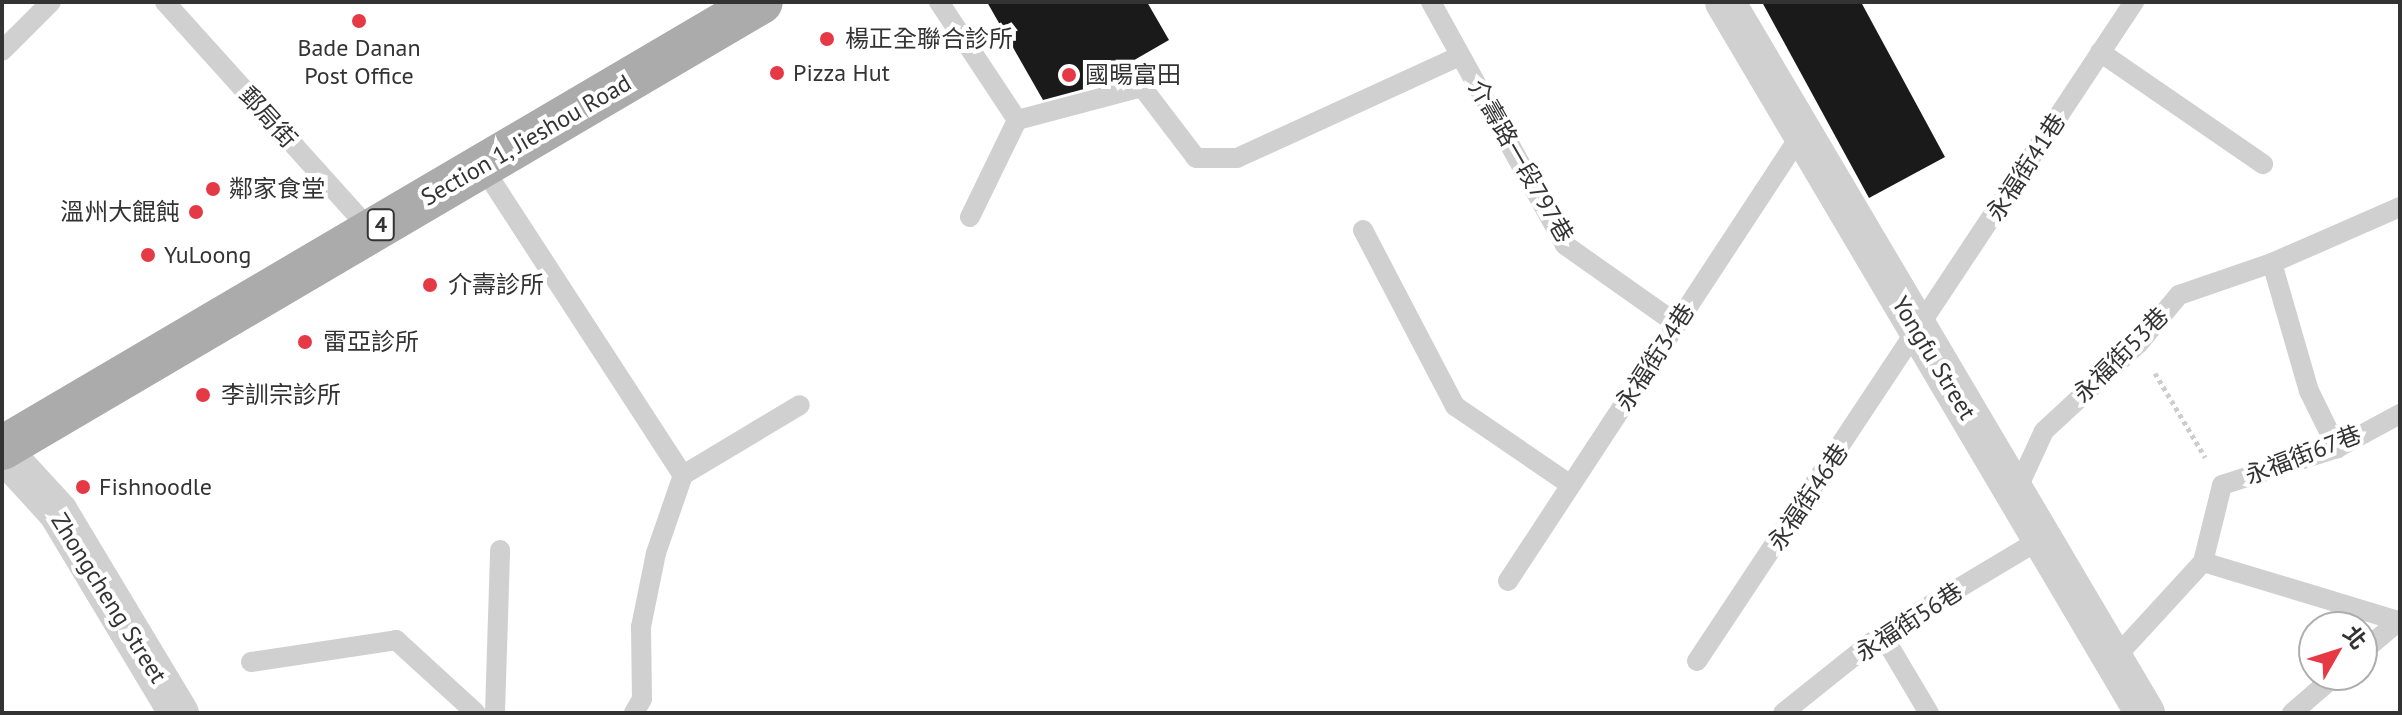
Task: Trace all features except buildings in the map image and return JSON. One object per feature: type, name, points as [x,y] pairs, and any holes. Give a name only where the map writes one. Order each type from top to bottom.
[{"type":"main road","name":"Section 1, Jieshou Road","points":[[2,450],[761,2]]},
{"type":"street","name":"Yongfu Street","points":[[1725,2],[2145,713]]},
{"type":"street","name":"Zhongcheng Street","points":[[2,450],[58,512],[179,713]]},
{"type":"lane","points":[[2,51],[51,2]]},
{"type":"lane","name":"郵局街","points":[[165,2],[371,231]]},
{"type":"lane","points":[[939,2],[1017,120]]},
{"type":"lane","name":"介壽路一段797巷","points":[[1431,2],[1565,245],[1677,324]]},
{"type":"lane","name":"永福街41巷","points":[[1919,332],[2134,2]]},
{"type":"lane","points":[[2100,52],[2263,164]]},
{"type":"lane","points":[[970,217],[1017,120],[1142,87],[1196,158],[1237,158],[1460,56]]},
{"type":"lane","name":"永福街34巷","points":[[1508,581],[1802,133]]},
{"type":"lane","points":[[482,166],[683,475]]},
{"type":"lane","name":"永福街53巷","points":[[2014,495],[2044,431],[2138,344],[2179,295],[2272,263],[2400,207]]},
{"type":"lane","points":[[1363,230],[1455,406],[1571,485]]},
{"type":"lane","points":[[2272,263],[2309,391],[2337,448]]},
{"type":"lane","name":"永福街46巷","points":[[1697,661],[1919,332]]},
{"type":"lane","points":[[634,713],[642,699],[641,627],[656,553],[683,475],[800,405]]},
{"type":"lane","name":"永福街67巷","points":[[2113,660],[2203,562],[2222,485],[2337,448],[2400,414]]},
{"type":"lane","name":"永福街56巷","points":[[1783,713],[1882,634],[2041,539]]},
{"type":"lane","points":[[495,713],[500,550]]},
{"type":"lane","points":[[2203,562],[2399,620]]},
{"type":"lane","points":[[2378,638],[2399,620]]},
{"type":"lane","points":[[1882,634],[1929,713]]},
{"type":"lane","points":[[251,662],[396,640],[476,713]]},
{"type":"lane","points":[[2292,713],[2317,691]]},
{"type":"path","points":[[2138,344],[2222,485]]},
{"type":"place","name":"Bade Danan Post Office","points":[[359,21]]},
{"type":"place","name":"楊正全聯合診所","points":[[827,39]]},
{"type":"place","name":"Pizza Hut","points":[[777,73]]},
{"type":"place","name":"國暘富田","points":[[1069,75]]},
{"type":"place","name":"鄰家食堂","points":[[213,189]]},
{"type":"place","name":"溫州大餛飩","points":[[196,212]]},
{"type":"place","name":"YuLoong","points":[[148,255]]},
{"type":"place","name":"介壽診所","points":[[430,285]]},
{"type":"place","name":"雷亞診所","points":[[305,342]]},
{"type":"place","name":"李訓宗診所","points":[[203,395]]},
{"type":"place","name":"Fishnoodle","points":[[83,487]]}]
